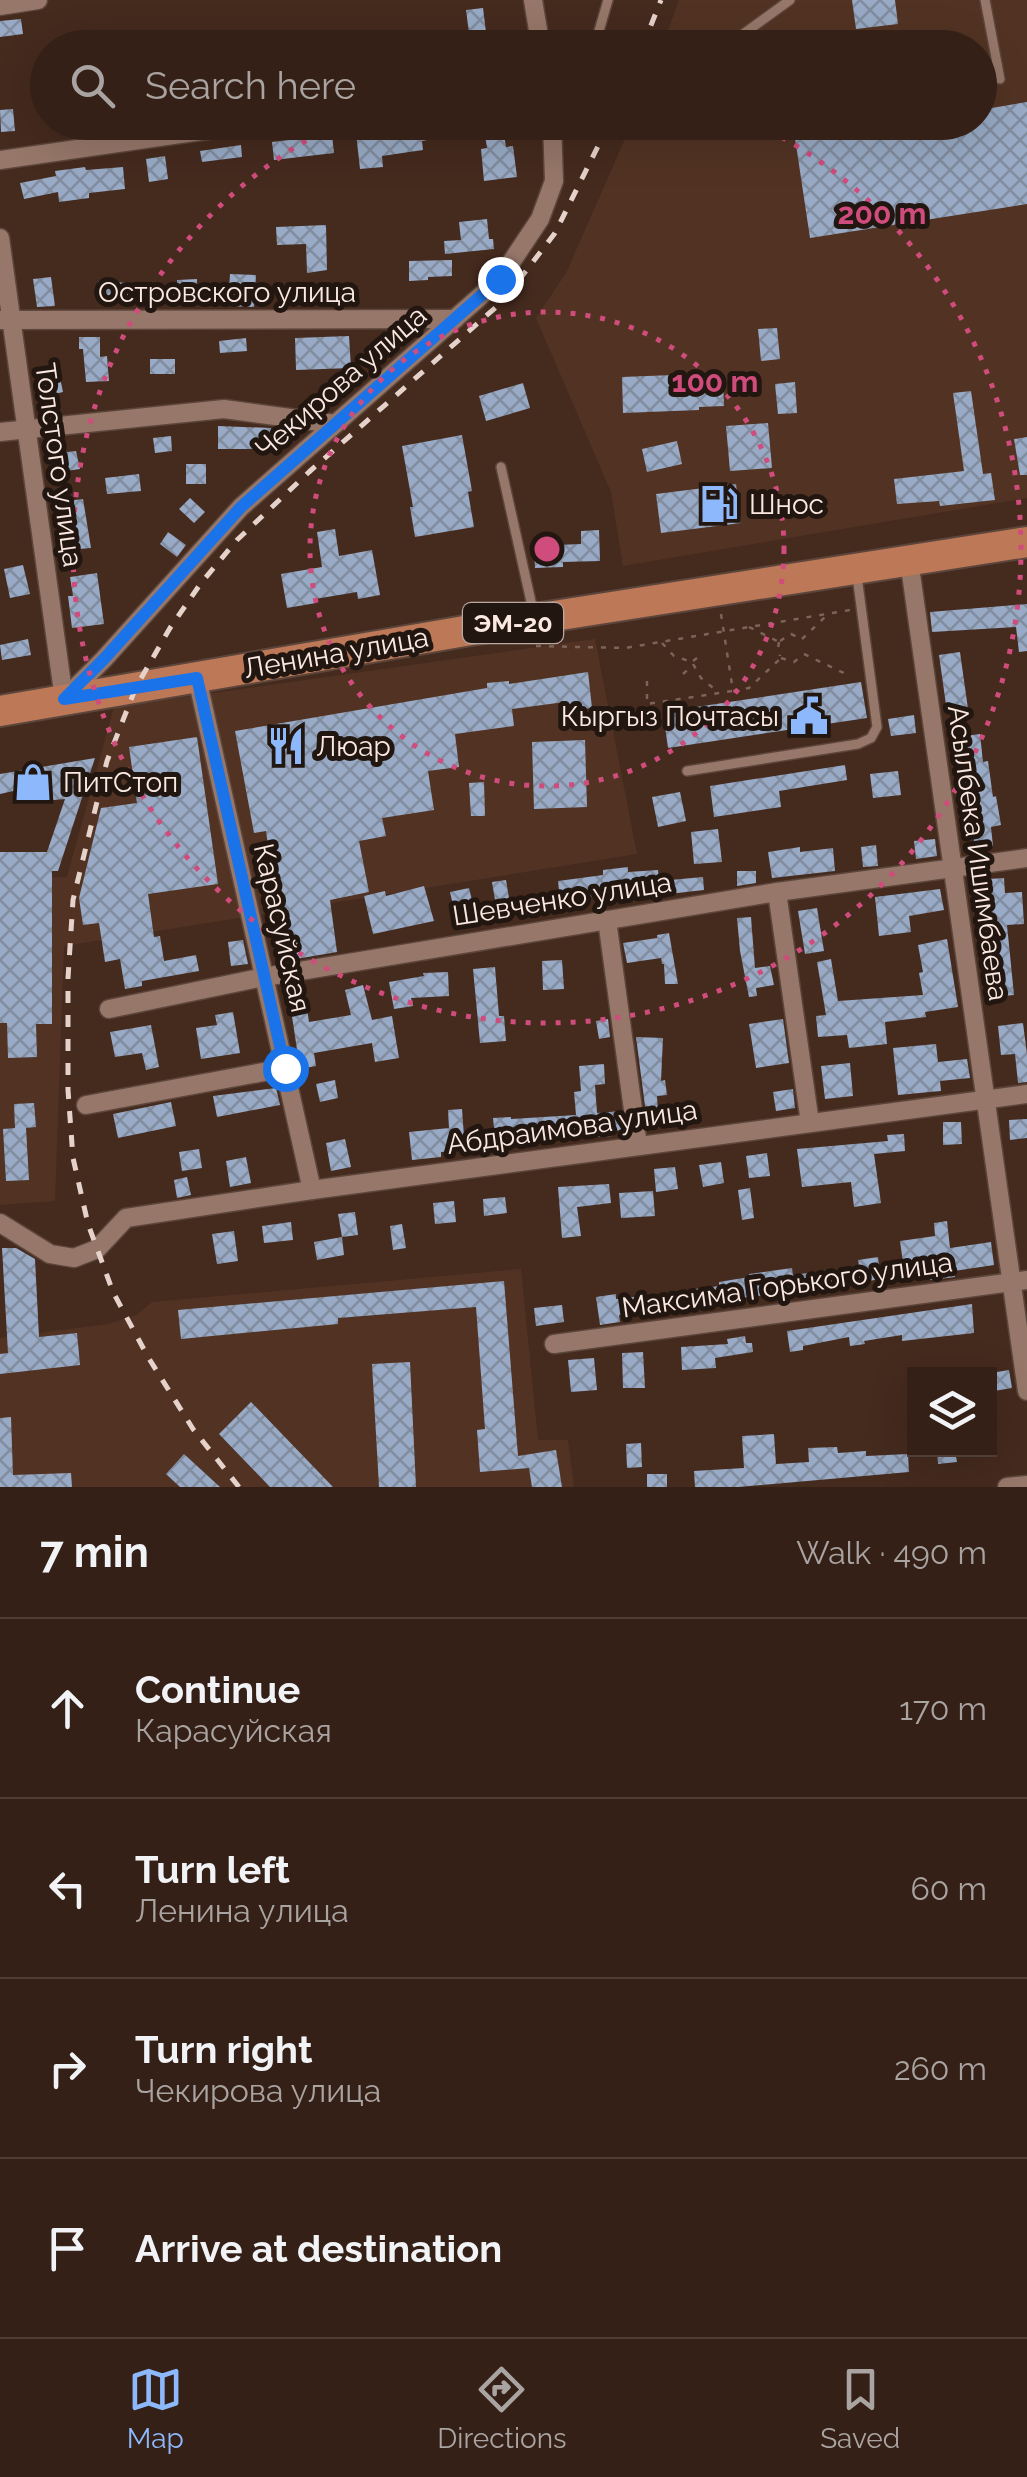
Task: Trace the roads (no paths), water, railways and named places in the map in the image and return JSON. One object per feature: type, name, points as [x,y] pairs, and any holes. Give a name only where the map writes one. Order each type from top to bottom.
[{"type":"main road","name":"Ленина улица","points":[[0,710],[197,678],[535,632],[856,568],[1027,542]]},
{"type":"street","points":[[0,6],[38,0]]},
{"type":"street","points":[[532,0],[538,30]]},
{"type":"street","points":[[0,160],[139,140]]},
{"type":"street","name":"Чекирова улица","points":[[64,699],[241,507],[500,279],[540,219],[554,180],[556,140]]},
{"type":"street","name":"Толстого улица","points":[[0,238],[6,320],[26,428],[64,699]]},
{"type":"street","name":"Островского улица","points":[[6,320],[455,319]]},
{"type":"street","points":[[0,432],[224,409],[335,424]]},
{"type":"street","name":"Асылбека Ишимбаева","points":[[909,560],[986,1100],[1020,1281],[1027,1391]]},
{"type":"street","name":"Карасуйская","points":[[197,678],[312,1190]]},
{"type":"street","name":"Шевченко улица","points":[[109,1010],[264,977],[607,920],[1027,858]]},
{"type":"street","points":[[777,892],[810,1124]]},
{"type":"street","points":[[607,920],[638,1146]]},
{"type":"street","points":[[86,1105],[285,1068]]},
{"type":"street","name":"Абдраимова улица","points":[[0,1223],[50,1254],[74,1258],[97,1249],[126,1218],[1027,1094]]},
{"type":"street","name":"Максима Горького улица","points":[[554,1344],[1020,1281]]},
{"type":"street","points":[[1007,1487],[1027,1486]]},
{"type":"lane","points":[[599,30],[608,0]]},
{"type":"lane","points":[[749,30],[790,0]]},
{"type":"lane","points":[[985,0],[991,30]]},
{"type":"lane","points":[[997,63],[1000,79]]},
{"type":"lane","points":[[501,467],[535,632]]},
{"type":"lane","points":[[687,770],[858,744],[871,738],[877,726],[856,568]]},
{"type":"railway","points":[[649,30],[661,0]]},
{"type":"railway","points":[[239,1487],[193,1429],[113,1292],[88,1224],[73,1158],[68,1090],[73,900],[107,761],[136,687],[201,583],[237,540],[309,472],[503,301],[555,233],[601,140]]},
{"type":"place","name":"Шнос","points":[[719,504]]},
{"type":"place","name":"Кыргыз Почтасы","points":[[809,716]]},
{"type":"place","name":"Люар","points":[[286,746]]},
{"type":"place","name":"ПитСтоп","points":[[33,782]]}]
